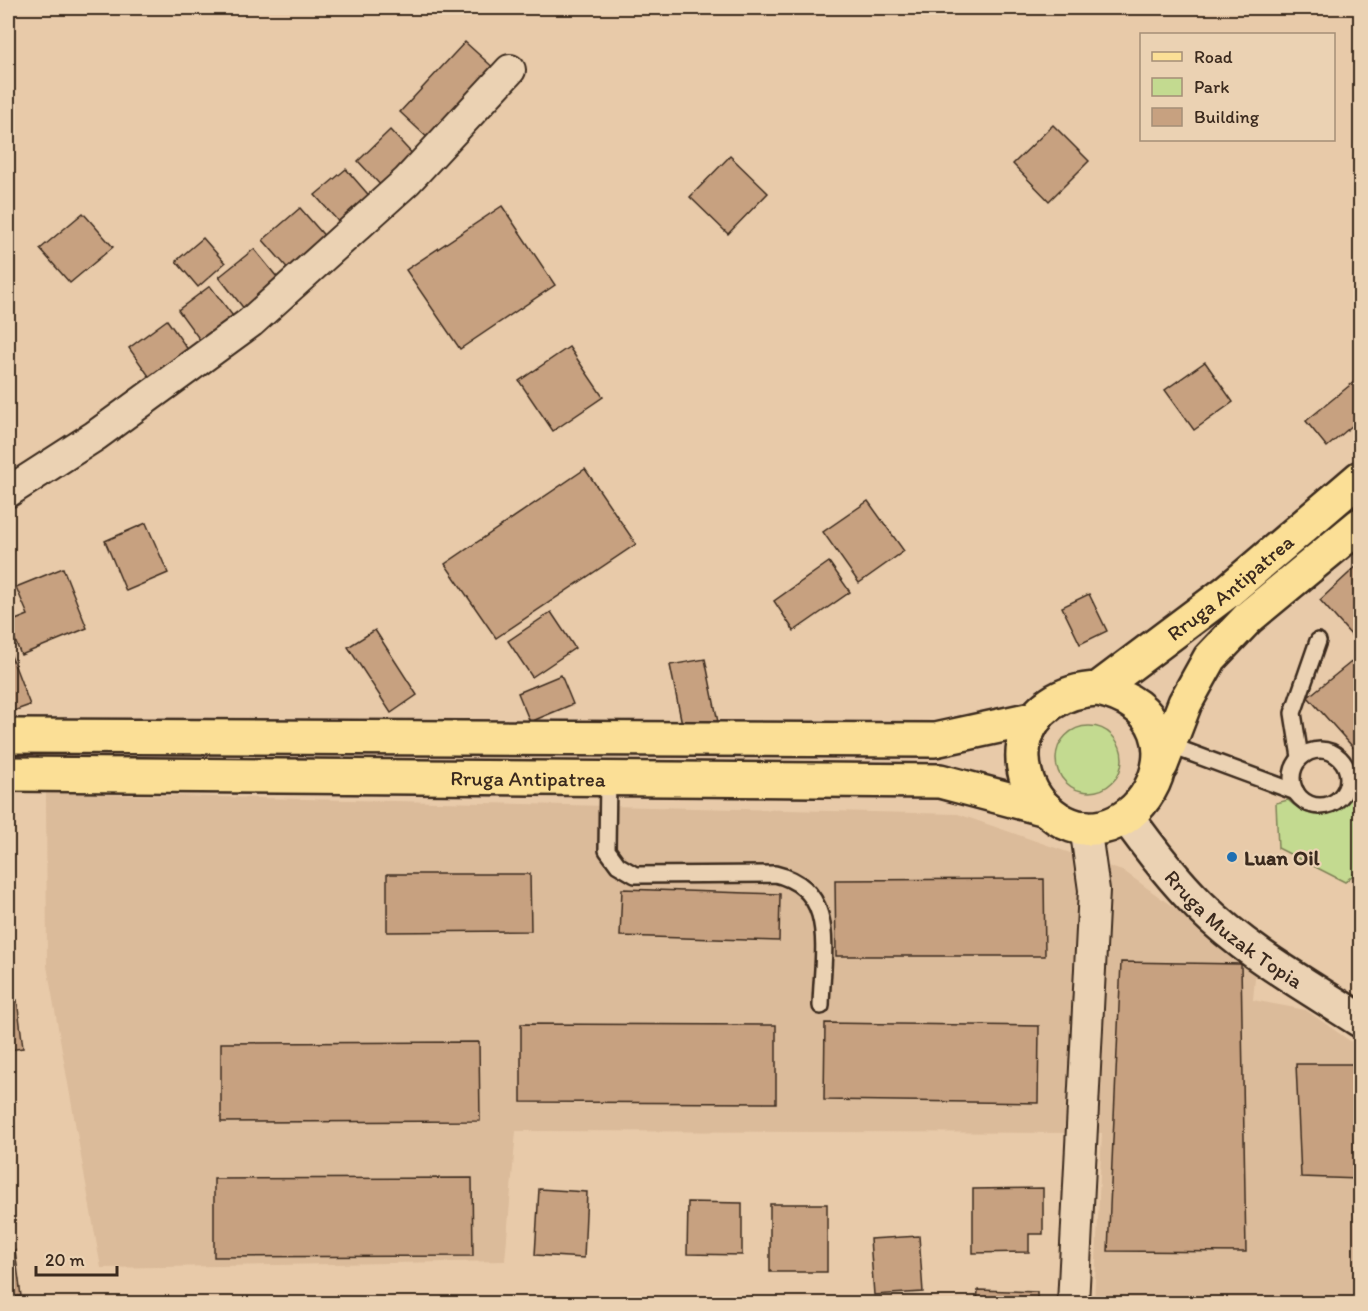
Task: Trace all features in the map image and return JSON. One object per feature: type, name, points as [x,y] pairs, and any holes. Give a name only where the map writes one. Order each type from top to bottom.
[{"type":"main road","name":"Rruga Antipatrea","points":[[1098,689],[1227,592],[1360,478]]},
{"type":"main road","name":"Rruga Antipatrea","points":[[8,774],[940,781],[1046,809],[1071,823],[1085,826],[1113,823],[1126,817],[1148,798],[1185,703],[1210,658],[1250,617],[1360,525]]},
{"type":"main road","name":"Rruga Antipatrea","points":[[1046,809],[1036,798],[1024,772],[1024,744],[1036,718],[1045,706],[1070,693],[1098,689],[1125,698],[1147,717],[1164,759]]},
{"type":"main road","name":"Rruga Antipatrea","points":[[8,736],[934,740],[1036,718]]},
{"type":"street","points":[[8,492],[95,436],[251,322],[408,181],[510,70]]},
{"type":"street","name":"Rruga Muzak Topia","points":[[1126,817],[1161,865],[1201,907],[1250,947],[1360,1020]]},
{"type":"street","points":[[1073,1304],[1094,890],[1085,826]]},
{"type":"lane","points":[[1300,758],[1293,713],[1318,641]]},
{"type":"lane","points":[[1164,759],[1296,792],[1310,804],[1328,805],[1343,795],[1348,778],[1343,760],[1326,750],[1308,752],[1300,758],[1292,774],[1296,792]]},
{"type":"lane","points":[[608,777],[607,850],[618,865],[635,875],[775,874],[794,878],[812,893],[822,916],[821,1006]]},
{"type":"shaded area","points":[[46,793],[958,814],[1125,872],[1256,967],[1253,1000],[1306,1010],[1360,1048],[1360,1303],[1094,1303],[1102,1133],[516,1131],[505,1261],[101,1268],[47,966]]},
{"type":"green space","points":[[1089,726],[1102,728],[1117,741],[1122,759],[1120,772],[1107,787],[1089,792],[1076,790],[1061,777],[1056,759],[1058,746],[1071,731]]},
{"type":"green space","points":[[1358,777],[1360,779],[1360,869],[1345,882],[1278,848],[1276,803],[1288,800],[1313,815],[1328,813],[1343,802]]},
{"type":"building","points":[[465,42],[497,71],[432,142],[400,112]]},
{"type":"building","points":[[1053,125],[1089,161],[1049,201],[1013,164]]},
{"type":"building","points":[[390,130],[417,159],[385,190],[358,161]]},
{"type":"building","points":[[730,156],[768,193],[728,234],[690,197]]},
{"type":"building","points":[[346,169],[373,200],[343,227],[315,195]]},
{"type":"building","points":[[502,206],[555,285],[460,349],[406,270]]},
{"type":"building","points":[[300,208],[328,240],[291,272],[263,240]]},
{"type":"building","points":[[83,213],[113,247],[70,283],[40,249]]},
{"type":"building","points":[[203,238],[225,263],[198,287],[176,261]]},
{"type":"building","points":[[254,249],[281,282],[245,310],[219,277]]},
{"type":"building","points":[[210,286],[236,320],[203,344],[178,310]]},
{"type":"building","points":[[167,320],[189,351],[151,379],[129,348]]},
{"type":"building","points":[[569,347],[603,397],[553,431],[519,381]]},
{"type":"building","points":[[1205,362],[1233,402],[1194,430],[1165,390]]},
{"type":"building","points":[[1360,377],[1360,419],[1327,447],[1306,421]]},
{"type":"building","points":[[585,469],[636,544],[496,638],[445,564]]},
{"type":"building","points":[[868,501],[904,551],[859,583],[823,532]]},
{"type":"building","points":[[146,523],[168,573],[126,591],[105,541]]},
{"type":"building","points":[[829,562],[850,592],[794,631],[774,601]]},
{"type":"building","points":[[1360,563],[1360,645],[1320,600]]},
{"type":"building","points":[[63,568],[87,628],[21,655],[8,623],[28,615],[16,587]]},
{"type":"building","points":[[1089,594],[1107,631],[1080,644],[1062,607]]},
{"type":"building","points":[[551,612],[575,648],[532,677],[508,641]]},
{"type":"building","points":[[375,630],[417,695],[391,713],[348,647]]},
{"type":"building","points":[[8,648],[30,705],[8,713]]},
{"type":"building","points":[[1360,655],[1360,755],[1308,697]]},
{"type":"building","points":[[705,659],[718,722],[683,729],[670,665]]},
{"type":"building","points":[[561,675],[573,704],[530,722],[518,693]]},
{"type":"building","points":[[387,874],[530,874],[531,931],[387,932]]},
{"type":"building","points":[[1044,879],[1045,956],[836,956],[835,880]]},
{"type":"building","points":[[622,889],[780,894],[779,941],[620,936]]},
{"type":"building","points":[[1121,962],[1241,964],[1246,1252],[1108,1251]]},
{"type":"building","points":[[17,1000],[23,1048],[8,1050],[8,1001]]},
{"type":"building","points":[[825,1023],[1039,1026],[1038,1103],[824,1100]]},
{"type":"building","points":[[521,1024],[776,1025],[776,1103],[521,1102]]},
{"type":"building","points":[[479,1042],[480,1121],[221,1122],[221,1043]]},
{"type":"building","points":[[1296,1064],[1360,1064],[1360,1179],[1301,1177]]},
{"type":"building","points":[[472,1178],[473,1256],[214,1257],[214,1179]]},
{"type":"building","points":[[1043,1188],[1043,1234],[1029,1234],[1029,1252],[973,1253],[973,1189]]},
{"type":"building","points":[[539,1189],[587,1192],[584,1258],[535,1255]]},
{"type":"building","points":[[688,1202],[742,1203],[742,1255],[687,1254]]},
{"type":"building","points":[[770,1204],[827,1204],[827,1272],[770,1272]]},
{"type":"building","points":[[919,1236],[923,1292],[874,1295],[870,1239]]},
{"type":"building","points":[[15,1250],[21,1296],[8,1298],[8,1251]]},
{"type":"building","points":[[978,1290],[1037,1292],[1037,1304],[977,1304]]},
{"type":"place","name":"Luan Oil","points":[[1232,857]]}]
